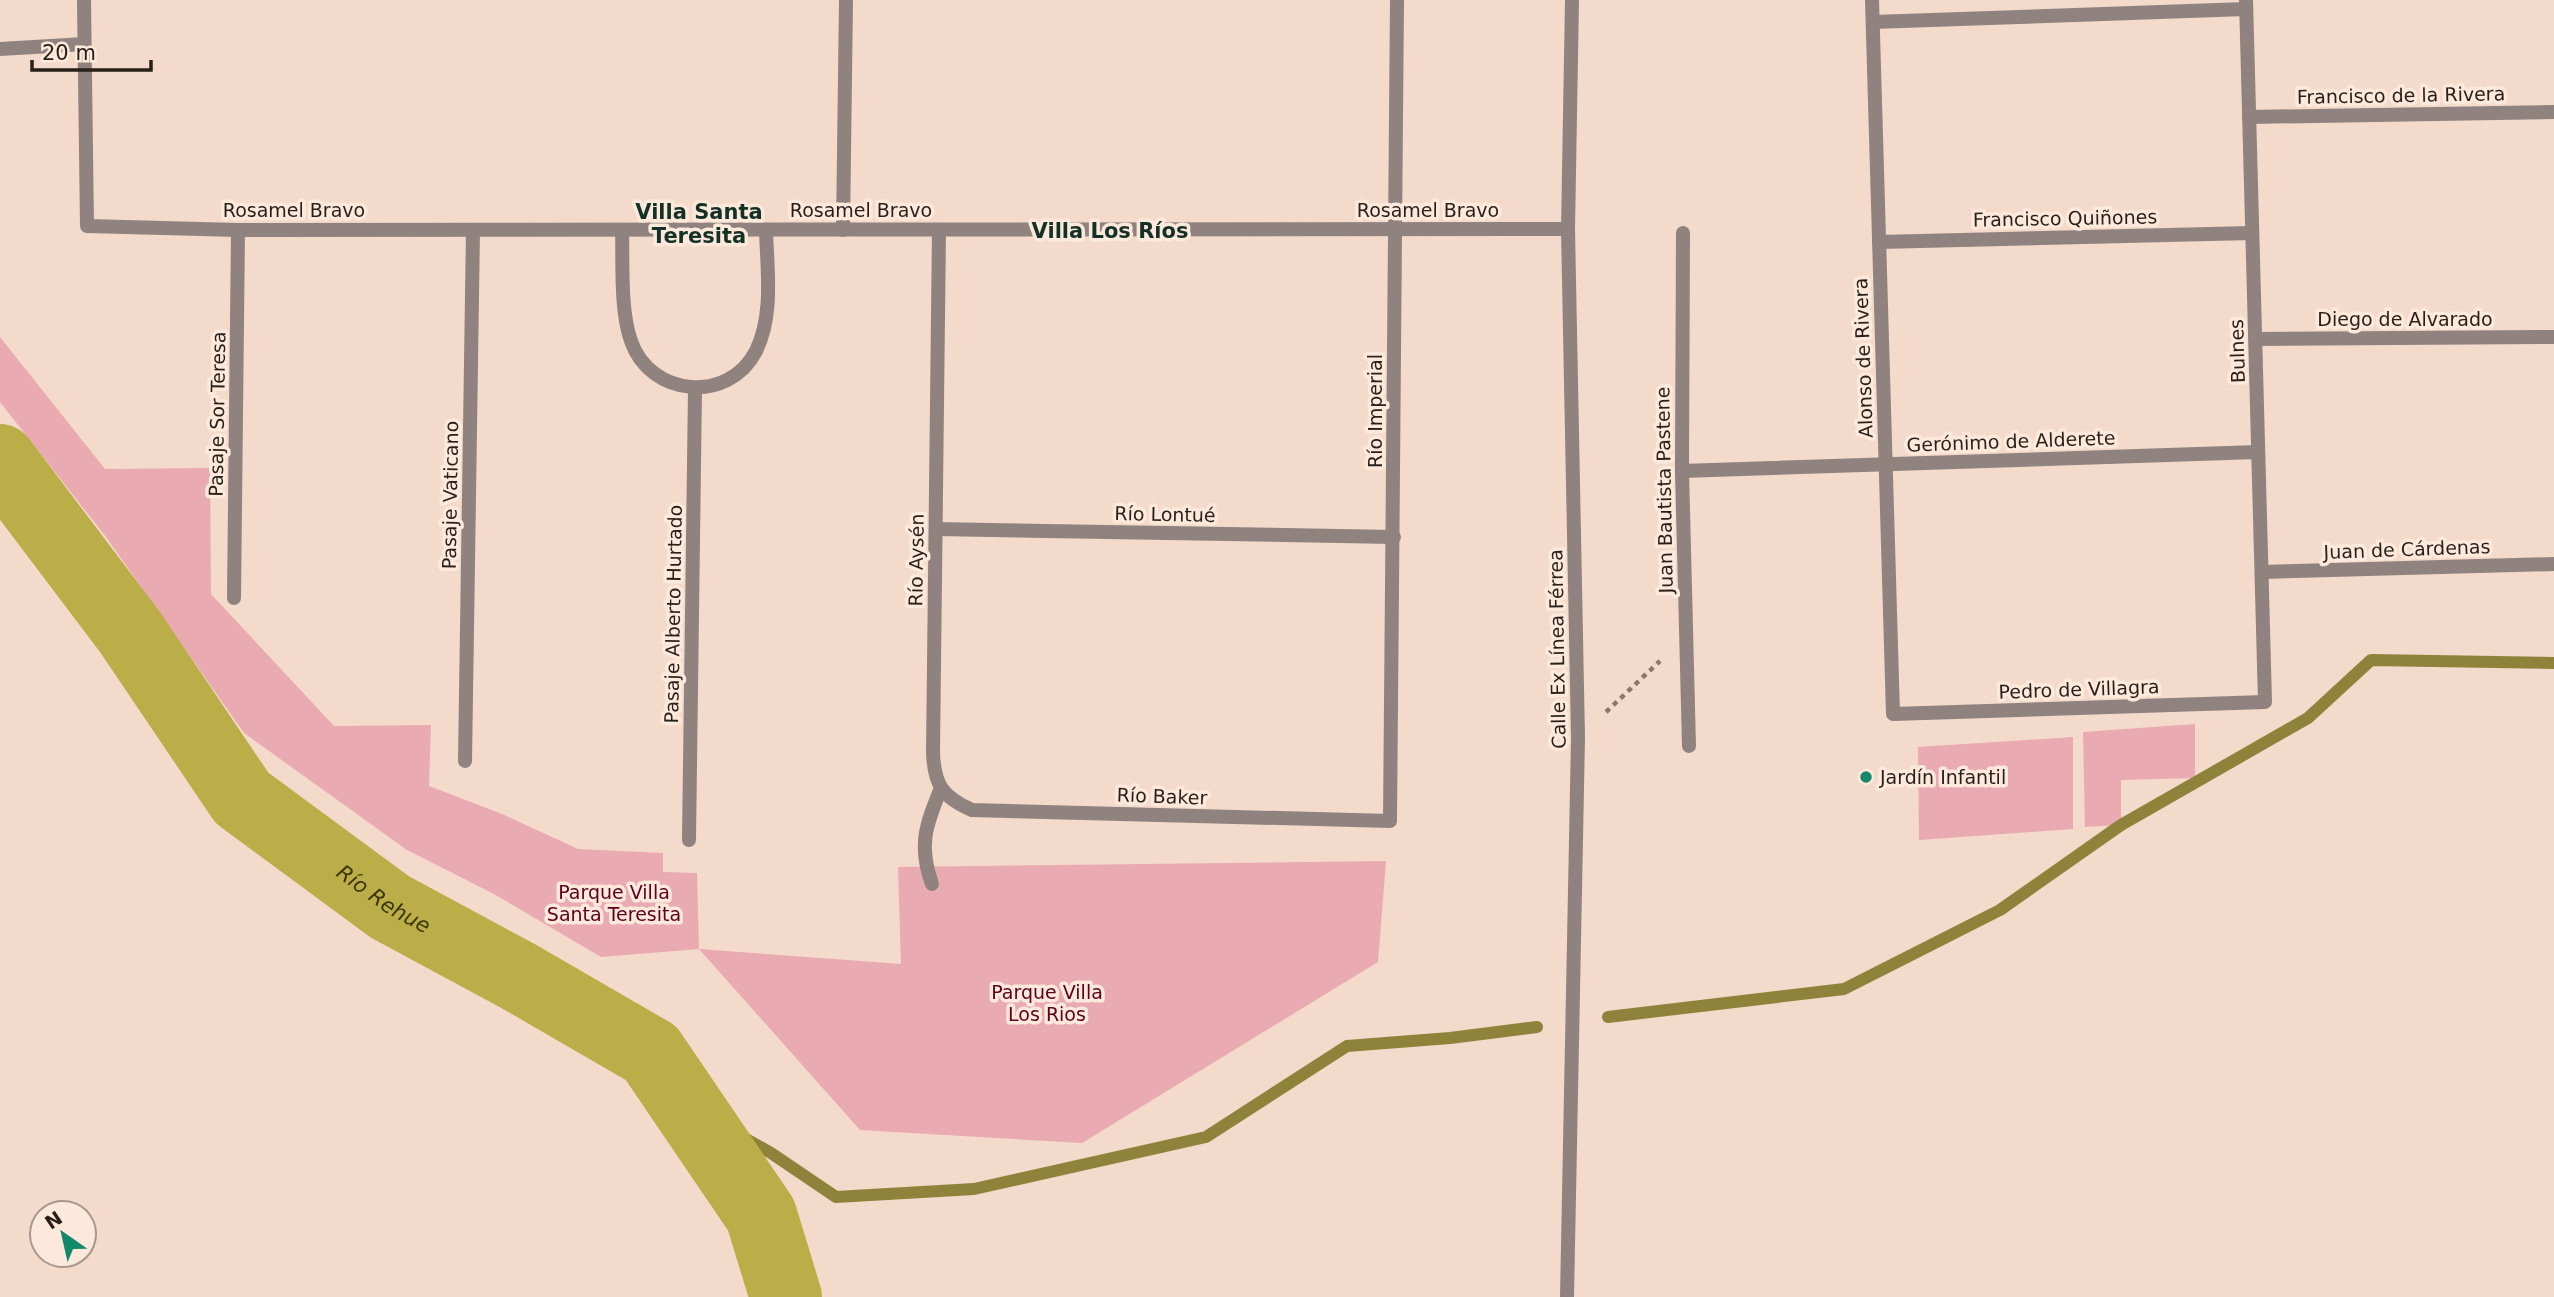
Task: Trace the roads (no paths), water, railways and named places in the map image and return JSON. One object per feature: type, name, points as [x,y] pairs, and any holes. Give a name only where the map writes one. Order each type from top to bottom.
[{"type":"street","name":"Rosamel Bravo","points":[[84,0],[87,226],[238,230],[1568,229]]},
{"type":"street","points":[[842,230],[846,0]]},
{"type":"street","name":"Río Imperial","points":[[1390,821],[1397,0]]},
{"type":"street","name":"Calle Ex Línea Férrea","points":[[1567,1297],[1578,738],[1568,229],[1572,0]]},
{"type":"street","name":"Alonso de Rivera","points":[[1872,0],[1893,714]]},
{"type":"street","points":[[1872,22],[2246,5]]},
{"type":"street","name":"Bulnes","points":[[2246,5],[2265,702]]},
{"type":"street","points":[[0,49],[84,44]]},
{"type":"street","name":"Francisco de la Rivera","points":[[2249,117],[2554,112]]},
{"type":"street","name":"Pasaje Sor Teresa","points":[[234,598],[238,230]]},
{"type":"street","name":"Pasaje Vaticano","points":[[465,761],[472,230]]},
{"type":"street","points":[[622,230],[627,322],[630,340],[637,356],[662,380],[695,388],[713,386],[731,378],[745,366],[756,351],[767,313],[766,230]]},
{"type":"street","name":"Río Aysén","points":[[939,230],[933,752],[935,778],[941,788]]},
{"type":"street","name":"Juan Bautista Pastene","points":[[1683,233],[1682,471],[1689,746]]},
{"type":"street","name":"Francisco Quiñones","points":[[1879,242],[2252,233]]},
{"type":"street","name":"Diego de Alvarado","points":[[2256,339],[2554,337]]},
{"type":"street","name":"Pasaje Alberto Hurtado","points":[[689,840],[695,388]]},
{"type":"street","name":"Gerónimo de Alderete","points":[[1682,471],[2259,452]]},
{"type":"street","name":"Río Lontué","points":[[936,529],[1394,537]]},
{"type":"street","name":"Juan de Cárdenas","points":[[2262,572],[2554,564]]},
{"type":"street","name":"Pedro de Villagra","points":[[1893,714],[2265,702]]},
{"type":"street","points":[[932,884],[923,852],[924,832],[941,788]]},
{"type":"street","name":"Río Baker","points":[[941,788],[959,804],[972,810],[1390,821]]},
{"type":"waterway","name":"Río Rehue","points":[[0,460],[130,632],[242,798],[390,907],[518,976],[651,1053],[761,1215],[786,1297]]},
{"type":"waterway","points":[[1608,1017],[1844,989],[2000,910],[2121,825],[2308,718],[2371,660],[2554,663]]},
{"type":"waterway","points":[[686,1105],[771,1153],[836,1197],[974,1189],[1206,1137],[1347,1046],[1450,1038],[1537,1027]]},
{"type":"place","name":"Jardín Infantil","points":[[1866,777]]},
{"type":"district","name":"Villa Santa Teresita","points":[[699,224]]},
{"type":"district","name":"Villa Los Ríos","points":[[1110,231]]},
{"type":"park label","name":"Parque Villa Santa Teresita","points":[[614,903]]},
{"type":"park label","name":"Parque Villa Los Rios","points":[[1047,1003]]}]
